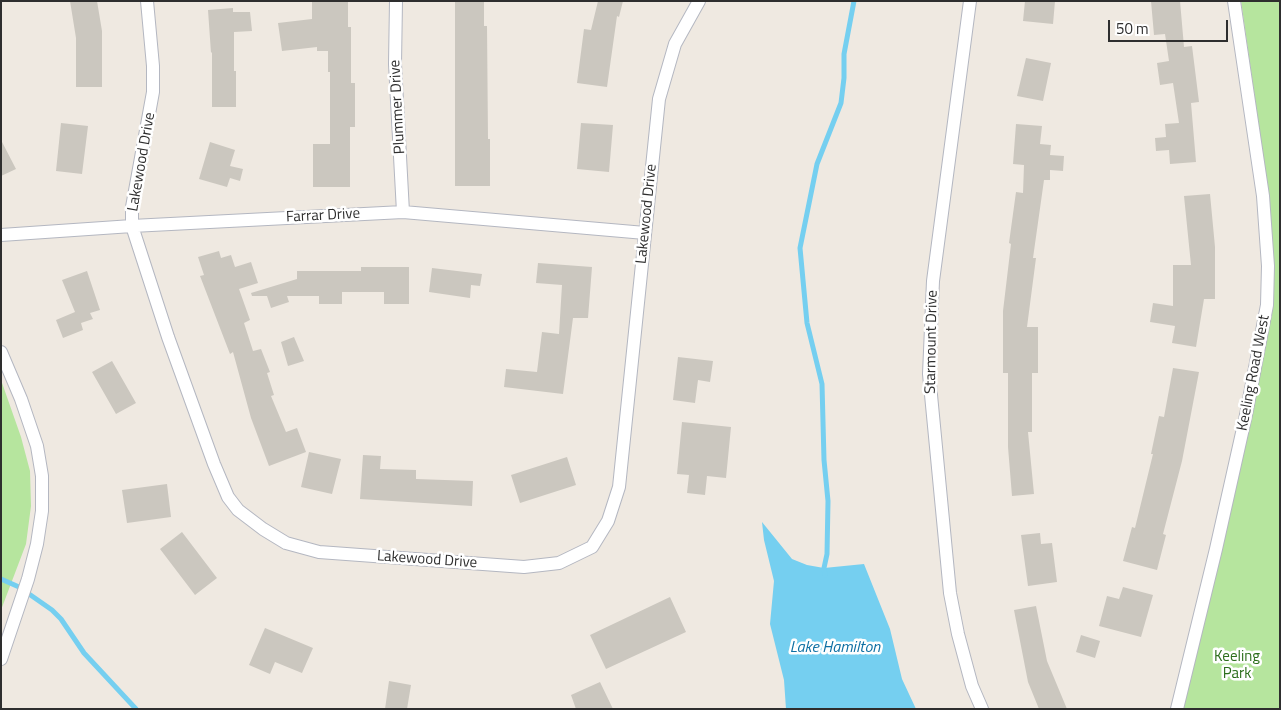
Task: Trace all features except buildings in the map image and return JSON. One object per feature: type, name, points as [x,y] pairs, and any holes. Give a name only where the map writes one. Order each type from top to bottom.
[{"type":"street","name":"Lakewood Drive","points":[[147,1],[154,92],[132,207],[132,226],[168,337],[214,464],[228,497],[238,510],[262,529],[286,543],[319,552],[524,567],[559,563],[592,547],[608,520],[619,487],[659,99],[675,44],[699,1]]},
{"type":"street","name":"Plummer Drive","points":[[396,1],[395,64],[403,212]]},
{"type":"street","name":"Starmount Drive","points":[[970,1],[934,281],[929,374],[950,592],[958,634],[972,686],[982,709]]},
{"type":"street","name":"Keeling Road West","points":[[1177,709],[1246,415],[1267,305],[1268,266],[1263,196],[1234,1]]},
{"type":"street","name":"Farrar Drive","points":[[1,235],[132,226],[403,212],[645,233]]},
{"type":"street","points":[[1,352],[21,398],[37,446],[42,476],[42,512],[37,544],[28,579],[2,656]]},
{"type":"green space","name":"Keeling Park","points":[[1241,1],[1280,1],[1280,709],[1182,709],[1221,554],[1274,300],[1269,196]]},
{"type":"green space","points":[[1,380],[21,437],[30,471],[31,506],[26,544],[1,610]]},
{"type":"water","name":"Lake Hamilton","points":[[762,522],[792,559],[807,565],[824,568],[864,564],[890,629],[902,679],[916,709],[786,709],[784,680],[770,624],[774,581],[764,540]]},
{"type":"waterway","points":[[825,575],[828,501],[824,460],[822,384],[807,323],[800,248],[817,164],[841,103],[844,54],[854,1]]},
{"type":"waterway","points":[[1,579],[19,587],[52,610],[61,619],[84,653],[136,709]]}]
